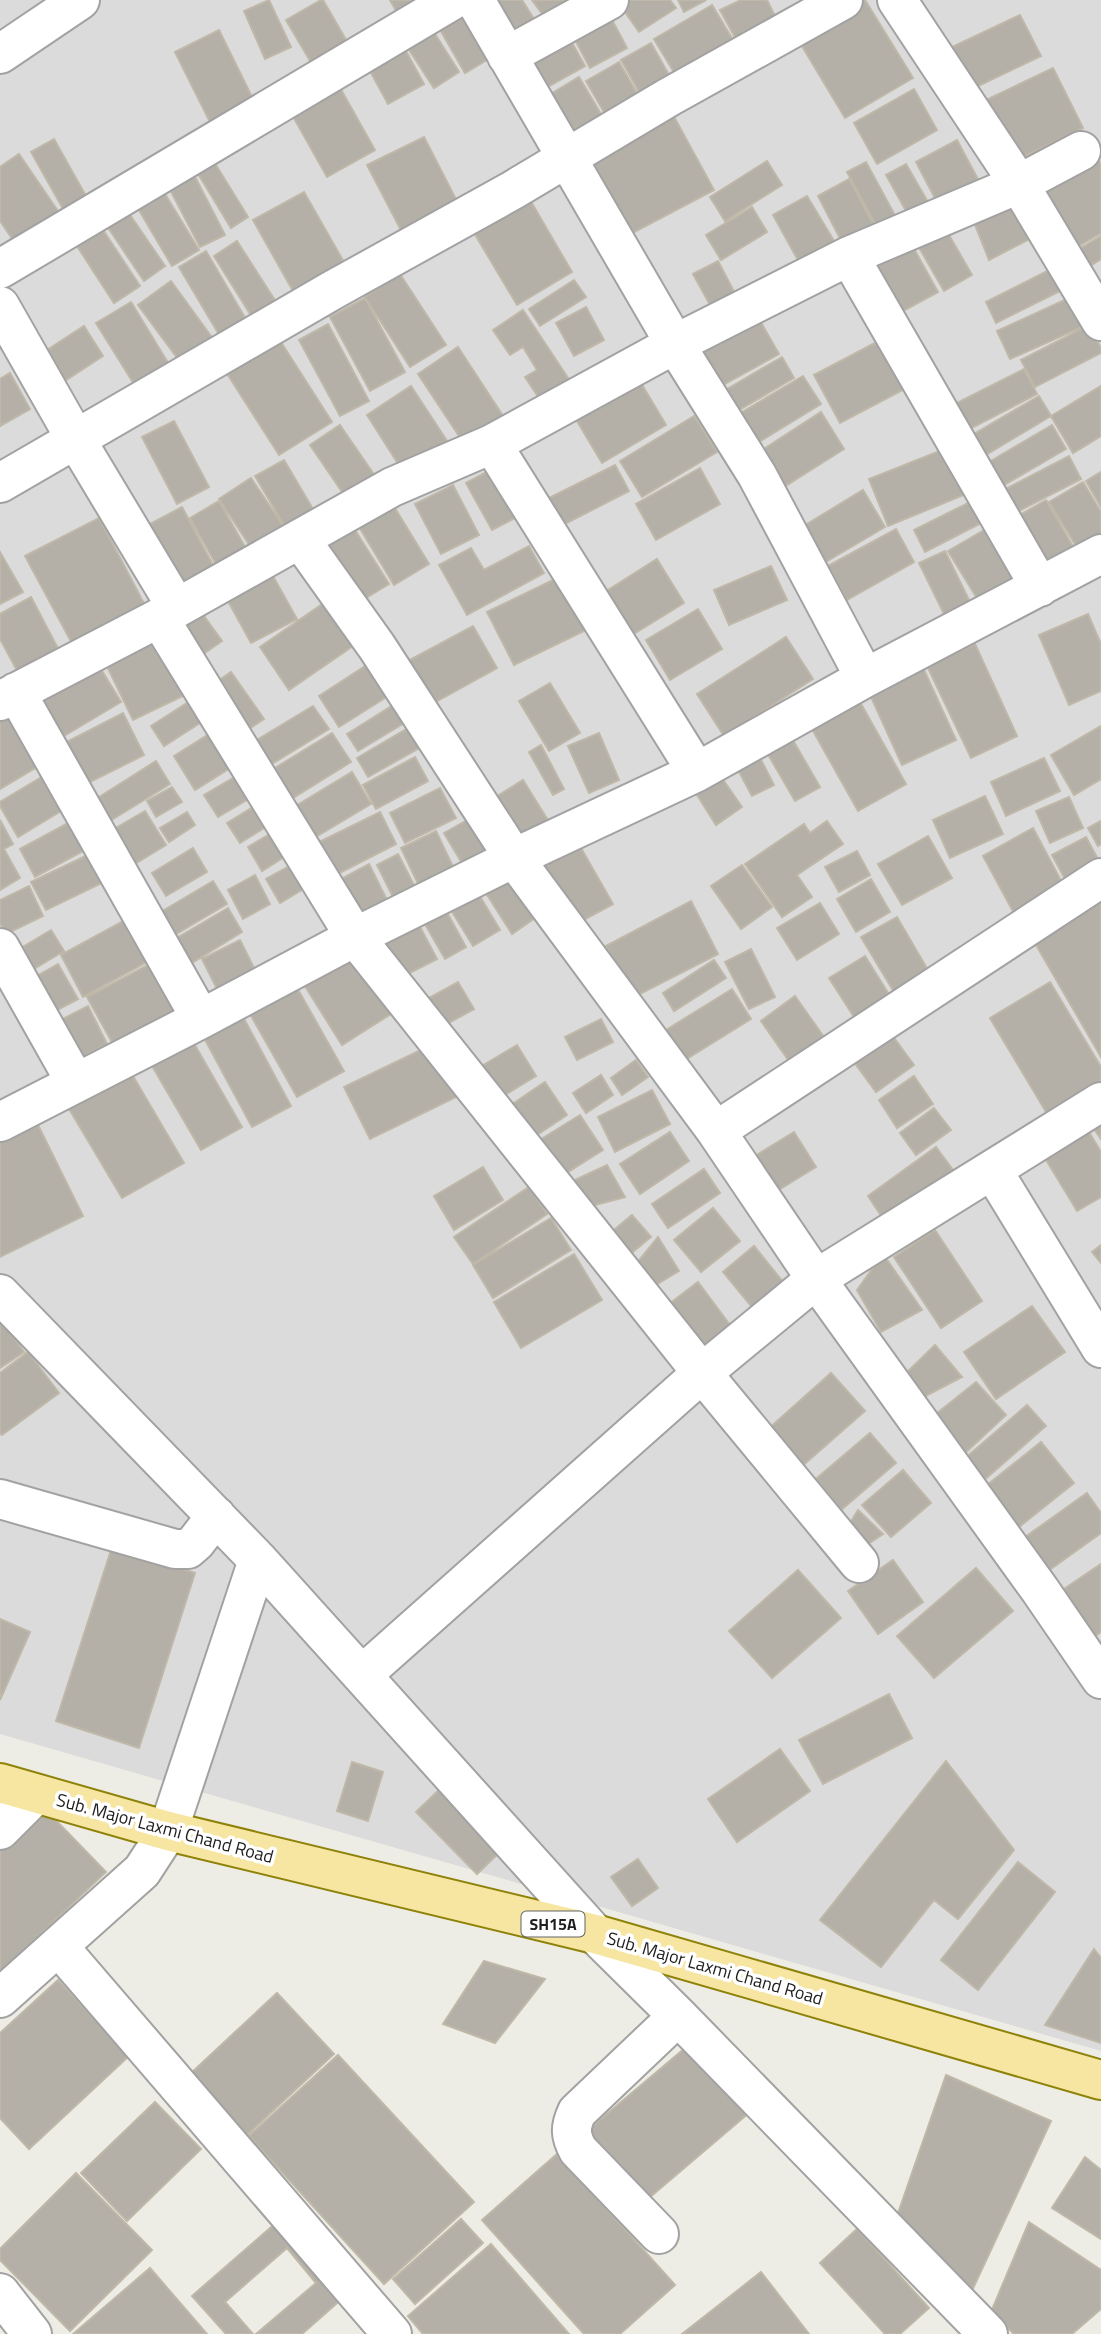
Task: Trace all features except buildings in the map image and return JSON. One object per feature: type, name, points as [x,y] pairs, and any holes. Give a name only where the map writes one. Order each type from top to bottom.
[{"type":"main road","name":"Sub. Major Laxmi Chand Road","points":[[0,1783],[168,1831],[595,1934],[1101,2080]]},
{"type":"street","points":[[0,54],[80,0]]},
{"type":"street","points":[[0,269],[453,0]]},
{"type":"street","points":[[475,0],[675,344],[757,475],[865,678]]},
{"type":"street","points":[[507,56],[609,0]]},
{"type":"street","points":[[0,484],[75,438],[843,0]]},
{"type":"street","points":[[897,0],[1019,184],[1101,321]]},
{"type":"street","points":[[201,1019],[8,696],[168,613],[393,487],[492,444],[675,344],[849,256],[1019,184],[1081,151]]},
{"type":"street","points":[[849,256],[1040,587]]},
{"type":"street","points":[[0,306],[75,438],[168,613],[355,937],[702,1373],[859,1563]]},
{"type":"street","points":[[492,444],[697,772]]},
{"type":"street","points":[[300,539],[377,647],[514,858],[716,1132],[816,1279],[1101,1679]]},
{"type":"street","points":[[0,1122],[355,937],[697,772],[865,678],[1101,554]]},
{"type":"street","points":[[716,1132],[1101,878]]},
{"type":"street","points":[[0,948],[76,1083]]},
{"type":"street","points":[[362,1675],[702,1373],[816,1279],[1101,1102]]},
{"type":"street","points":[[993,1171],[1101,1348]]},
{"type":"street","points":[[0,1294],[258,1560],[595,1934],[988,2334]]},
{"type":"street","points":[[0,1499],[175,1549],[188,1549],[216,1516]]},
{"type":"street","points":[[0,1998],[142,1871],[168,1831],[258,1560]]},
{"type":"street","points":[[0,1830],[36,1794]]},
{"type":"street","points":[[58,1946],[392,2334]]},
{"type":"street","points":[[659,2234],[578,2150],[571,2138],[571,2126],[577,2112],[678,2016]]},
{"type":"street","points":[[0,2293],[33,2334]]},
{"type":"shaded area","points":[[0,0],[1101,0],[1101,2051],[0,1734]]}]
